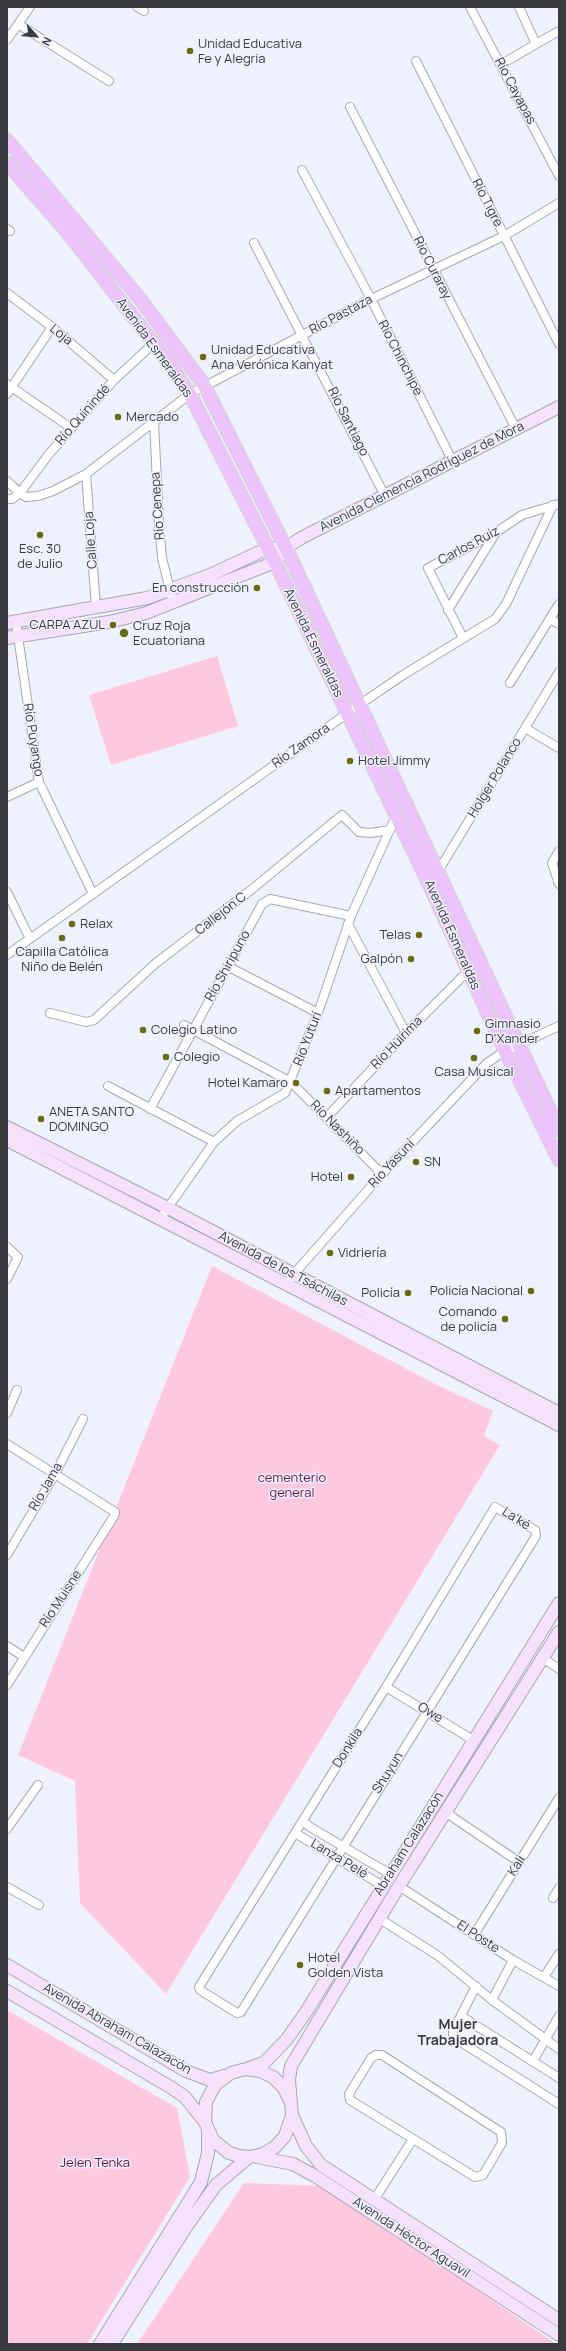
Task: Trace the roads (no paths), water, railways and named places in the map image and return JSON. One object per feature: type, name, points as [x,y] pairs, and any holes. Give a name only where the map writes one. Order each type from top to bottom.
[{"type":"main road","name":"Avenida Esmeraldas","points":[[7,140],[140,299],[204,385],[286,548],[559,1130]]},
{"type":"main road","name":"Avenida Esmeraldas","points":[[7,163],[64,228],[190,394],[275,562],[348,713],[428,882],[505,1051],[559,1160]]},
{"type":"main road","points":[[64,228],[74,219]]},
{"type":"main road","name":"Avenida Clemencia Rodríguez de Mora","points":[[11,622],[96,606],[171,596],[275,562],[286,548],[559,407]]},
{"type":"main road","name":"Avenida Clemencia Rodríguez de Mora","points":[[12,637],[124,619],[268,548],[286,548]]},
{"type":"main road","points":[[121,603],[124,619]]},
{"type":"main road","name":"Avenida de los Tsáchilas","points":[[9,1137],[168,1208],[290,1280],[559,1425]]},
{"type":"main road","name":"Avenida de los Tsáchilas","points":[[9,1137],[160,1219],[290,1280],[559,1413]]},
{"type":"main road","name":"Abraham Calazacón","points":[[246,2070],[264,2063],[287,2039],[334,1968],[390,1874],[559,1603]]},
{"type":"main road","name":"Abraham Calazacón","points":[[290,2101],[291,2066],[399,1886],[559,1632]]},
{"type":"main road","name":"Avenida Abraham Calazacón","points":[[7,1965],[186,2071],[210,2080],[231,2073]]},
{"type":"main road","name":"Avenida Abraham Calazacón","points":[[7,1991],[172,2088],[185,2097],[207,2126]]},
{"type":"main road","points":[[100,2344],[201,2182],[208,2153],[206,2102],[215,2085],[231,2073],[246,2070],[260,2071],[273,2077],[284,2088],[290,2101],[292,2115],[288,2130],[281,2142],[269,2151],[252,2157],[216,2185],[186,2227],[112,2344]]},
{"type":"main road","name":"Avenida Héctor Aguavil","points":[[292,2115],[306,2146],[321,2165],[559,2320]]},
{"type":"main road","points":[[207,2126],[220,2147],[229,2153],[252,2157]]},
{"type":"main road","name":"Avenida Héctor Aguavil","points":[[252,2157],[293,2164],[315,2176],[559,2335]]},
{"type":"street","points":[[7,40],[30,7]]},
{"type":"street","name":"Río Cayapas","points":[[470,7],[502,64],[559,176]]},
{"type":"street","points":[[519,7],[536,44]]},
{"type":"street","points":[[18,24],[109,81]]},
{"type":"street","points":[[502,64],[559,31]]},
{"type":"street","name":"Río Tigre","points":[[416,61],[559,344]]},
{"type":"street","name":"Río Curaray","points":[[350,107],[516,429]]},
{"type":"street","name":"Río Chinchipe","points":[[302,170],[371,299],[453,462]]},
{"type":"street","name":"Río Pastaza","points":[[7,499],[12,499],[20,494],[26,497],[38,496],[53,491],[86,474],[154,421],[204,385],[371,299],[504,236],[559,203]]},
{"type":"street","name":"Río Santiago","points":[[254,242],[385,496]]},
{"type":"street","name":"Loja","points":[[7,293],[52,327],[114,380]]},
{"type":"street","points":[[52,327],[9,389],[72,428]]},
{"type":"street","name":"Río Quinindé","points":[[20,494],[49,454],[114,380],[153,344]]},
{"type":"street","name":"Río Cenepa","points":[[154,421],[158,525],[171,596]]},
{"type":"street","name":"Calle Loja","points":[[86,474],[96,606]]},
{"type":"street","points":[[7,481],[20,494]]},
{"type":"street","name":"Carlos Ruiz","points":[[463,638],[428,568],[495,533],[522,515],[556,504]]},
{"type":"street","name":"Río Zamora","points":[[7,955],[359,705],[495,619],[506,604],[556,504]]},
{"type":"street","points":[[448,610],[495,533]]},
{"type":"street","points":[[510,683],[559,604]]},
{"type":"street","points":[[550,618],[559,624]]},
{"type":"street","name":"Río Puyango","points":[[11,622],[12,637],[40,782],[93,894]]},
{"type":"street","name":"Holger Polanco","points":[[428,882],[438,872],[559,672]]},
{"type":"street","points":[[525,728],[559,748]]},
{"type":"street","points":[[7,797],[40,782]]},
{"type":"street","name":"Callejón C","points":[[50,1013],[86,1022],[94,1020],[156,963],[209,924],[342,815],[359,832],[370,833],[390,830]]},
{"type":"street","name":"Río Yuturí","points":[[160,1219],[214,1142],[236,1121],[285,1093],[291,1082],[318,1013],[350,920],[396,816]]},
{"type":"street","points":[[559,851],[552,863],[559,884]]},
{"type":"street","points":[[7,892],[30,939]]},
{"type":"street","name":"Río Shiripuno","points":[[150,1109],[266,901],[270,900],[350,920]]},
{"type":"street","points":[[350,920],[406,1033]]},
{"type":"street","points":[[229,967],[318,1013]]},
{"type":"street","name":"Río Huirima","points":[[327,1118],[406,1033],[468,971]]},
{"type":"street","name":"Río Nashiño","points":[[184,1025],[291,1082],[382,1174]]},
{"type":"street","name":"Río Yasuní","points":[[290,1280],[382,1174],[487,1064],[505,1051],[559,1026]]},
{"type":"street","points":[[108,1086],[214,1142]]},
{"type":"street","points":[[7,1247],[18,1257],[16,1264],[7,1279]]},
{"type":"street","points":[[7,1413],[17,1390]]},
{"type":"street","name":"Río Jama","points":[[7,1555],[55,1474],[83,1419]]},
{"type":"street","points":[[7,1444],[55,1474]]},
{"type":"street","name":"Río Muisne","points":[[7,1685],[114,1516],[114,1512],[55,1474]]},
{"type":"street","name":"La'ké","points":[[495,1507],[537,1533]]},
{"type":"street","name":"Donkila","points":[[239,2013],[199,1989],[386,1687],[495,1507]]},
{"type":"street","name":"Shuyun","points":[[239,2013],[537,1533]]},
{"type":"street","points":[[7,1646],[24,1657]]},
{"type":"street","points":[[546,1660],[559,1669]]},
{"type":"street","name":"Owe","points":[[386,1687],[473,1740]]},
{"type":"street","points":[[7,1829],[38,1785]]},
{"type":"street","name":"Kali","points":[[474,1935],[559,1798]]},
{"type":"street","points":[[445,1812],[519,1862]]},
{"type":"street","name":"Lanza Pelé","points":[[303,1821],[342,1847],[390,1874]]},
{"type":"street","name":"Lanza Pelé","points":[[295,1833],[383,1886]]},
{"type":"street","name":"El Poste","points":[[399,1886],[513,1960],[559,1986]]},
{"type":"street","points":[[7,1887],[39,1905]]},
{"type":"street","points":[[553,1898],[559,1888]]},
{"type":"street","points":[[383,1921],[437,1955],[492,2000],[559,2049]]},
{"type":"street","points":[[544,1978],[559,1954]]},
{"type":"street","points":[[492,2000],[513,1960]]},
{"type":"street","points":[[476,1986],[453,2031],[453,2037],[559,2104]]},
{"type":"street","points":[[461,2016],[559,2078]]},
{"type":"street","points":[[533,2061],[559,2016]]},
{"type":"street","points":[[376,2055],[382,2055],[501,2132],[503,2137],[483,2174],[475,2178],[413,2139],[349,2098],[371,2058],[376,2055]]},
{"type":"street","points":[[374,2200],[413,2139]]},
{"type":"place","name":"Unidad Educativa Fe y Alegria","points":[[190,51]]},
{"type":"place","name":"Unidad Educativa Ana Verónica Kanyat","points":[[203,357]]},
{"type":"place","name":"Mercado","points":[[118,417]]},
{"type":"place","name":"Esc. 30 de Julio","points":[[40,535]]},
{"type":"place","name":"En construcción","points":[[257,588]]},
{"type":"place","name":"CARPA AZUL","points":[[113,625]]},
{"type":"place","name":"Cruz Roja Ecuatoriana","points":[[124,633]]},
{"type":"place","name":"Hotel Jimmy","points":[[350,761]]},
{"type":"place","name":"Relax","points":[[72,924]]},
{"type":"place","name":"Telas","points":[[419,935]]},
{"type":"place","name":"Capilla Católica Niño de Belén","points":[[62,938]]},
{"type":"place","name":"Galpón","points":[[411,959]]},
{"type":"place","name":"Colegio Latino","points":[[143,1030]]},
{"type":"place","name":"Gimnasio D'Xander","points":[[477,1031]]},
{"type":"place","name":"Colegio","points":[[166,1057]]},
{"type":"place","name":"Casa Musical","points":[[474,1058]]},
{"type":"place","name":"Hotel Kamaro","points":[[296,1083]]},
{"type":"place","name":"Apartamentos","points":[[327,1091]]},
{"type":"place","name":"ANETA SANTO DOMINGO","points":[[41,1119]]},
{"type":"place","name":"SN","points":[[416,1162]]},
{"type":"place","name":"Hotel","points":[[351,1177]]},
{"type":"place","name":"Vidriería","points":[[330,1253]]},
{"type":"place","name":"Policía Nacional","points":[[531,1291]]},
{"type":"place","name":"Policía","points":[[408,1293]]},
{"type":"place","name":"Comando de policía","points":[[505,1319]]},
{"type":"place","name":"Hotel Golden Vista","points":[[300,1965]]},
{"type":"district","name":"Mujer Trabajadora","points":[[458,2034]]},
{"type":"park label","name":"cementerio general","points":[[292,1486]]},
{"type":"park label","name":"Jelen Tenka","points":[[95,2163]]}]
